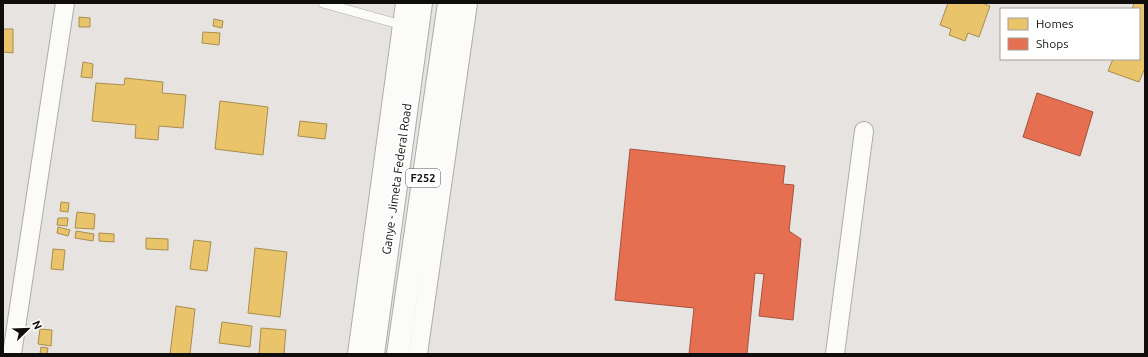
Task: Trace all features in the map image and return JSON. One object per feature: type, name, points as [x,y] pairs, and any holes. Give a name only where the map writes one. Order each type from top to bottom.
[{"type":"main road","name":"Ganye - Jimeta Federal Road","points":[[373,354],[420,3]]},
{"type":"main road","name":"F252","points":[[398,354],[449,3]]},
{"type":"street","points":[[9,344],[66,3]]},
{"type":"street","points":[[357,354],[405,3]]},
{"type":"street","points":[[418,354],[468,3]]},
{"type":"street","points":[[835,354],[864,131]]},
{"type":"lane","points":[[323,3],[402,25]]},
{"type":"building: Homes","points":[[948,3],[982,3],[990,6],[979,37],[968,33],[965,41],[949,35],[951,29],[940,25]]},
{"type":"building: Homes","points":[[1134,3],[1145,3],[1145,68],[1139,82],[1108,71],[1113,60],[1140,60],[1140,8],[1132,8]]},
{"type":"building: Homes","points":[[79,17],[90,18],[90,27],[79,27]]},
{"type":"building: Homes","points":[[214,19],[223,21],[222,28],[213,26]]},
{"type":"building: Homes","points":[[3,29],[13,29],[13,53],[3,52]]},
{"type":"building: Homes","points":[[203,32],[220,33],[219,45],[202,43]]},
{"type":"building: Homes","points":[[83,62],[93,64],[92,78],[81,77]]},
{"type":"building: Homes","points":[[125,78],[163,82],[162,93],[186,95],[183,128],[159,126],[158,140],[135,138],[136,125],[92,121],[96,83],[124,85]]},
{"type":"building: Homes","points":[[220,101],[268,107],[263,155],[215,149]]},
{"type":"building: Homes","points":[[300,121],[327,124],[325,139],[298,136]]},
{"type":"building: Homes","points":[[61,202],[69,203],[68,212],[60,211]]},
{"type":"building: Homes","points":[[77,212],[95,214],[94,229],[75,228]]},
{"type":"building: Homes","points":[[58,218],[68,218],[67,226],[57,225]]},
{"type":"building: Homes","points":[[58,227],[70,230],[68,236],[57,233]]},
{"type":"building: Homes","points":[[76,231],[94,234],[93,241],[75,238]]},
{"type":"building: Homes","points":[[99,233],[114,234],[114,242],[99,241]]},
{"type":"building: Homes","points":[[146,238],[168,239],[168,250],[146,249]]},
{"type":"building: Homes","points":[[194,240],[211,242],[207,271],[190,269]]},
{"type":"building: Homes","points":[[255,248],[287,252],[280,317],[248,313]]},
{"type":"building: Homes","points":[[53,249],[65,250],[63,270],[51,269]]},
{"type":"building: Homes","points":[[176,306],[195,309],[190,354],[170,354]]},
{"type":"building: Homes","points":[[222,322],[252,326],[250,347],[219,343]]},
{"type":"building: Homes","points":[[261,328],[286,330],[284,354],[259,354]]},
{"type":"building: Homes","points":[[40,329],[52,330],[51,346],[38,344]]},
{"type":"building: Homes","points":[[41,347],[48,348],[47,354],[40,354]]},
{"type":"building: Shops","points":[[1037,93],[1093,112],[1080,156],[1023,137]]},
{"type":"building: Shops","points":[[630,149],[785,166],[783,184],[794,185],[789,231],[801,239],[793,320],[759,316],[764,274],[755,273],[747,354],[689,354],[694,308],[615,300]]}]
